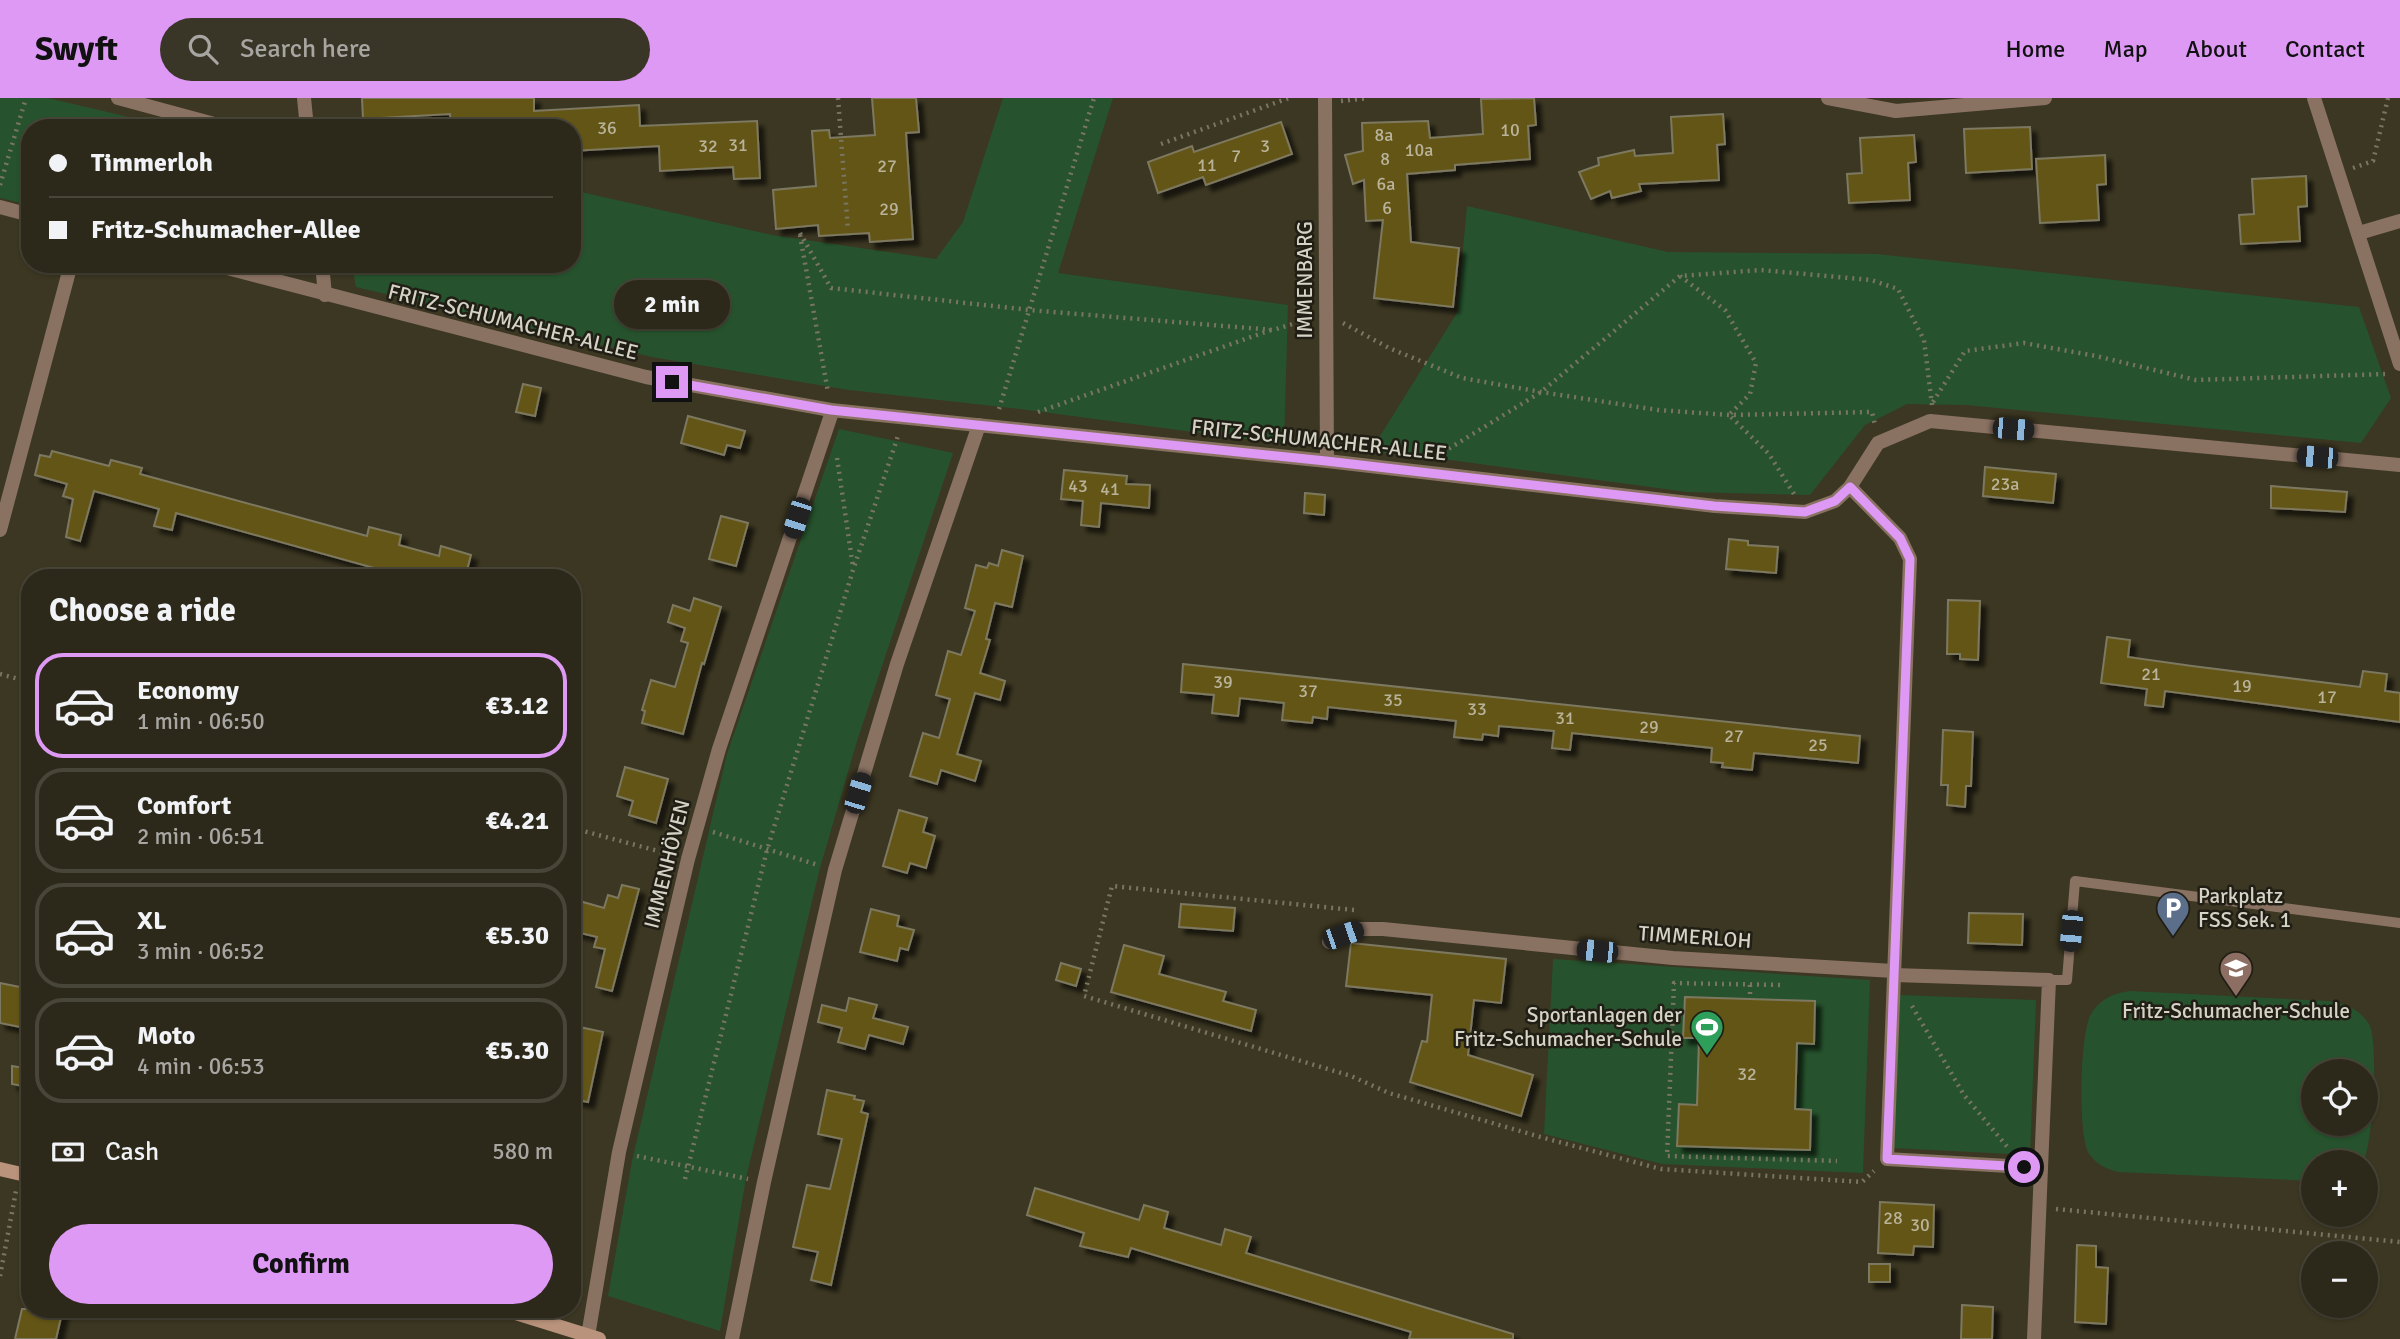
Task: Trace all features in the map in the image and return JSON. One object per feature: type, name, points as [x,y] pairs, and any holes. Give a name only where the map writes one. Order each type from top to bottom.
[{"type":"street","points":[[118,98],[196,119]]},
{"type":"street","points":[[304,98],[306,119]]},
{"type":"street","points":[[1828,98],[1896,111],[2045,98]]},
{"type":"street","points":[[2314,98],[2400,364]]},
{"type":"street","name":"IMMENBARG","points":[[1325,100],[1326,461]]},
{"type":"street","points":[[0,207],[21,213]]},
{"type":"street","points":[[2359,233],[2400,221]]},
{"type":"street","points":[[0,530],[69,273]]},
{"type":"street","name":"FRITZ-SCHUMACHER-ALLEE","points":[[245,273],[646,377],[831,410],[1326,461],[1714,506],[1805,512],[1835,501],[1850,487],[1878,443]]},
{"type":"street","points":[[323,273],[325,295]]},
{"type":"street","name":"IMMENHÖVEN","points":[[591,1338],[619,1152],[688,859],[716,762],[831,410]]},
{"type":"street","points":[[1878,443],[1930,421],[2400,465]]},
{"type":"street","points":[[732,1339],[764,1182],[835,870],[897,664],[986,426]]},
{"type":"street","points":[[1850,487],[1900,538],[1910,559],[1887,1159],[2041,1168]]},
{"type":"street","name":"TIMMERLOH","points":[[1329,942],[1359,929],[1383,929],[1673,958],[2049,980]]},
{"type":"street","points":[[2034,1339],[2049,980]]},
{"type":"street","points":[[0,1169],[21,1174]]},
{"type":"street","points":[[530,1318],[591,1338]]},
{"type":"lane","points":[[2049,980],[2067,980],[2075,881],[2400,923]]},
{"type":"path","points":[[0,184],[26,98]]},
{"type":"path","points":[[838,98],[848,230]]},
{"type":"path","points":[[986,426],[1029,310],[1094,98]]},
{"type":"path","points":[[1161,144],[1289,98]]},
{"type":"path","points":[[1325,100],[1368,98]]},
{"type":"path","points":[[2339,173],[2373,161],[2388,98]]},
{"type":"path","points":[[0,156],[9,155]]},
{"type":"path","points":[[831,410],[800,233],[831,288],[1029,310],[1273,330]]},
{"type":"path","points":[[1413,471],[1541,392],[1680,276],[1761,270],[1871,280],[1898,289],[1924,340],[1932,403],[1930,421]]},
{"type":"path","points":[[1680,276],[1725,310],[1756,363],[1750,394],[1729,415]]},
{"type":"path","points":[[1032,414],[1326,314],[1389,348],[1462,378],[1658,410],[1729,415],[1872,412],[1878,443]]},
{"type":"path","points":[[1932,403],[1965,351],[2024,343],[2096,356],[2196,380],[2386,374]]},
{"type":"path","points":[[1729,415],[1769,454],[1805,512]]},
{"type":"path","points":[[685,1179],[767,850],[853,571],[904,417]]},
{"type":"path","points":[[837,454],[853,571]]},
{"type":"path","points":[[0,674],[21,679]]},
{"type":"path","points":[[1358,911],[1111,886],[1084,996],[1351,1076],[1389,1093],[1661,1169],[1862,1182],[1887,1159]]},
{"type":"path","points":[[1894,973],[1964,1096],[2024,1167]]},
{"type":"path","points":[[1789,986],[1674,983],[1667,1156],[1743,1155],[1837,1161]]},
{"type":"path","points":[[1750,985],[1750,994]]},
{"type":"path","points":[[619,1152],[764,1182]]},
{"type":"path","points":[[0,1276],[21,1191]]},
{"type":"path","points":[[2038,1207],[2400,1242]]},
{"type":"green space","points":[[0,98],[48,98],[137,119],[21,119],[21,203],[0,198]]},
{"type":"green space","points":[[1003,98],[1113,98],[1058,273],[1288,305],[1284,444],[1020,409],[849,390],[652,357],[356,287],[354,273],[581,273],[581,192],[772,235],[936,259],[963,222]]},
{"type":"green space","points":[[1467,206],[1668,252],[1877,254],[2359,307],[2391,398],[2361,443],[1966,405],[1907,404],[1865,425],[1810,495],[1687,492],[1428,457],[1370,452],[1457,313]]},
{"type":"green space","points":[[839,429],[953,453],[857,741],[820,868],[746,1178],[720,1331],[608,1296],[632,1161],[727,754]]},
{"type":"green space","name":"Sportanlagen der Fritz-Schumacher-Schule","points":[[1553,959],[1870,980],[1863,1173],[1662,1164],[1544,1134]]},
{"type":"green space","points":[[2130,991],[2328,1001],[2346,1005],[2356,1011],[2369,1024],[2374,1059],[2301,1059],[2301,1136],[2370,1136],[2367,1150],[2301,1150],[2301,1180],[2119,1172],[2097,1163],[2088,1152],[2083,1125],[2084,1043],[2093,1010],[2112,996]]},
{"type":"green space","points":[[1900,995],[2036,1000],[2030,1155],[1894,1148]]},
{"type":"building","points":[[362,98],[534,98],[534,111],[639,105],[640,126],[757,121],[760,178],[734,179],[733,167],[660,171],[659,146],[581,150],[581,119],[450,119],[450,114],[363,119]]},
{"type":"building","points":[[872,98],[916,98],[919,132],[906,133],[913,239],[870,242],[869,233],[819,236],[818,225],[776,229],[773,190],[816,186],[812,131],[829,130],[830,138],[875,135]]},
{"type":"building","points":[[1534,98],[1536,125],[1528,126],[1530,159],[1455,165],[1455,170],[1407,174],[1411,242],[1459,248],[1453,307],[1374,298],[1383,220],[1366,221],[1364,180],[1353,184],[1345,155],[1363,151],[1362,123],[1428,121],[1430,138],[1483,134],[1481,99]]},
{"type":"building","points":[[1723,114],[1725,144],[1717,145],[1719,180],[1639,184],[1641,191],[1612,198],[1610,191],[1591,199],[1579,172],[1599,165],[1598,158],[1634,150],[1635,156],[1673,153],[1671,117]]},
{"type":"building","points":[[1281,122],[1292,154],[1206,185],[1203,177],[1158,193],[1148,162],[1192,146],[1194,152]]},
{"type":"building","points":[[2030,127],[2032,169],[1966,173],[1964,129]]},
{"type":"building","points":[[1914,135],[1916,162],[1908,163],[1910,200],[1849,203],[1847,174],[1862,173],[1860,138]]},
{"type":"building","points":[[2105,155],[2106,184],[2097,185],[2099,220],[2040,223],[2036,159]]},
{"type":"building","points":[[2306,176],[2307,206],[2298,207],[2300,241],[2241,244],[2239,215],[2254,214],[2252,179]]},
{"type":"building","points":[[523,384],[541,388],[535,416],[516,412]]},
{"type":"building","points":[[688,416],[745,431],[740,448],[727,445],[724,455],[681,443]]},
{"type":"building","points":[[52,451],[109,466],[111,460],[142,468],[140,474],[367,536],[369,527],[401,535],[399,545],[439,556],[441,546],[471,555],[467,569],[378,569],[176,513],[172,530],[154,526],[159,509],[94,491],[80,541],[66,537],[73,499],[63,496],[67,484],[35,475],[40,455],[50,457]]},
{"type":"building","points":[[1985,467],[2056,474],[2053,503],[1983,496]]},
{"type":"building","points":[[1064,470],[1127,476],[1126,484],[1150,485],[1149,508],[1101,503],[1099,527],[1081,525],[1083,501],[1061,499]]},
{"type":"building","points":[[2271,486],[2347,492],[2345,512],[2271,508]]},
{"type":"building","points":[[1305,493],[1325,495],[1324,515],[1304,513]]},
{"type":"building","points":[[721,516],[748,523],[736,566],[709,559]]},
{"type":"building","points":[[1729,539],[1748,541],[1748,545],[1778,547],[1776,573],[1726,569]]},
{"type":"building","points":[[1002,550],[1023,556],[1012,607],[995,603],[986,639],[990,640],[980,673],[1005,681],[1000,700],[975,693],[957,754],[981,761],[975,781],[941,770],[937,784],[910,776],[923,733],[939,738],[950,699],[936,695],[948,651],[961,655],[975,611],[965,608],[976,565],[987,568],[989,563],[998,566]]},
{"type":"building","points":[[694,598],[721,607],[704,664],[702,663],[683,734],[642,723],[645,711],[642,710],[651,680],[675,687],[688,643],[681,641],[685,628],[668,622],[673,605],[690,611]]},
{"type":"building","points":[[1948,600],[1980,601],[1978,660],[1960,659],[1960,654],[1947,654]]},
{"type":"building","points":[[2107,637],[2130,640],[2128,657],[2192,666],[2360,687],[2363,671],[2387,674],[2385,691],[2400,693],[2400,722],[2165,691],[2163,707],[2145,705],[2147,689],[2101,683]]},
{"type":"building","points":[[1183,664],[1860,736],[1858,763],[1754,753],[1752,770],[1722,767],[1723,763],[1711,762],[1712,748],[1572,733],[1570,750],[1552,748],[1554,731],[1499,726],[1498,736],[1483,734],[1482,740],[1454,737],[1456,721],[1328,707],[1327,719],[1313,717],[1312,723],[1282,720],[1284,703],[1240,698],[1238,716],[1212,713],[1214,695],[1181,692]]},
{"type":"building","points":[[1943,730],[1973,732],[1971,786],[1966,786],[1965,807],[1947,805],[1948,785],[1941,785]]},
{"type":"building","points":[[625,767],[668,779],[656,823],[629,815],[633,801],[617,796]]},
{"type":"building","points":[[899,810],[927,818],[923,832],[935,836],[926,868],[910,863],[907,873],[883,866]]},
{"type":"building","points":[[622,885],[639,889],[612,991],[596,987],[605,949],[594,947],[597,937],[581,933],[581,901],[604,908],[608,895],[618,898]]},
{"type":"building","points":[[1181,904],[1235,908],[1233,931],[1179,927]]},
{"type":"building","points":[[871,909],[899,916],[897,926],[914,930],[908,950],[900,948],[897,961],[860,952]]},
{"type":"building","points":[[1969,913],[2023,914],[2022,945],[1968,943]]},
{"type":"building","points":[[1351,943],[1506,959],[1501,1003],[1474,1000],[1468,1055],[1533,1075],[1521,1116],[1410,1082],[1422,1041],[1427,1042],[1432,995],[1346,986]]},
{"type":"building","points":[[1124,945],[1164,956],[1159,974],[1226,992],[1223,1001],[1256,1010],[1251,1031],[1111,992]]},
{"type":"building","points":[[1061,963],[1081,969],[1076,986],[1056,980]]},
{"type":"building","points":[[0,983],[21,987],[21,1027],[0,1023]]},
{"type":"building","points":[[1685,997],[1815,1001],[1814,1044],[1797,1043],[1795,1109],[1811,1110],[1810,1150],[1677,1146],[1679,1104],[1697,1105],[1699,1038],[1683,1038]]},
{"type":"building","points":[[849,998],[877,1005],[873,1018],[908,1027],[903,1044],[869,1035],[865,1049],[838,1042],[842,1028],[818,1022],[822,1005],[846,1011]]},
{"type":"building","points":[[581,1027],[603,1032],[588,1102],[581,1101]]},
{"type":"building","points":[[12,1066],[21,1068],[21,1086],[12,1084]]},
{"type":"building","points":[[827,1090],[855,1096],[854,1099],[864,1101],[861,1112],[868,1114],[831,1285],[811,1280],[818,1252],[793,1247],[807,1185],[830,1189],[842,1139],[818,1134]]},
{"type":"building","points":[[1035,1188],[1139,1220],[1144,1205],[1168,1212],[1164,1228],[1221,1245],[1225,1229],[1251,1237],[1246,1253],[1513,1334],[1513,1339],[1409,1339],[1411,1332],[1131,1248],[1128,1257],[1080,1246],[1084,1233],[1027,1215]]},
{"type":"building","points":[[1880,1202],[1934,1205],[1933,1247],[1914,1246],[1913,1255],[1878,1253]]},
{"type":"building","points":[[2077,1245],[2096,1246],[2096,1267],[2108,1268],[2106,1324],[2075,1322]]},
{"type":"building","points":[[1869,1264],[1890,1264],[1890,1282],[1869,1282]]},
{"type":"building","points":[[1962,1305],[1993,1307],[1992,1339],[1961,1339]]},
{"type":"building","points":[[21,1313],[21,1318],[61,1318],[56,1339],[15,1339]]},
{"type":"place","name":"Parkplatz FSS Sek. 1","points":[[2173,938]]},
{"type":"place","name":"Fritz-Schumacher-Schule","points":[[2236,998]]},
{"type":"place","name":"Sportanlagen der Fritz-Schumacher-Schule","points":[[1707,1057]]},
{"type":"route","points":[[672,382],[831,410],[1326,461],[1714,506],[1805,512],[1835,501],[1850,487],[1900,538],[1910,559],[1887,1159],[2024,1167]]}]
